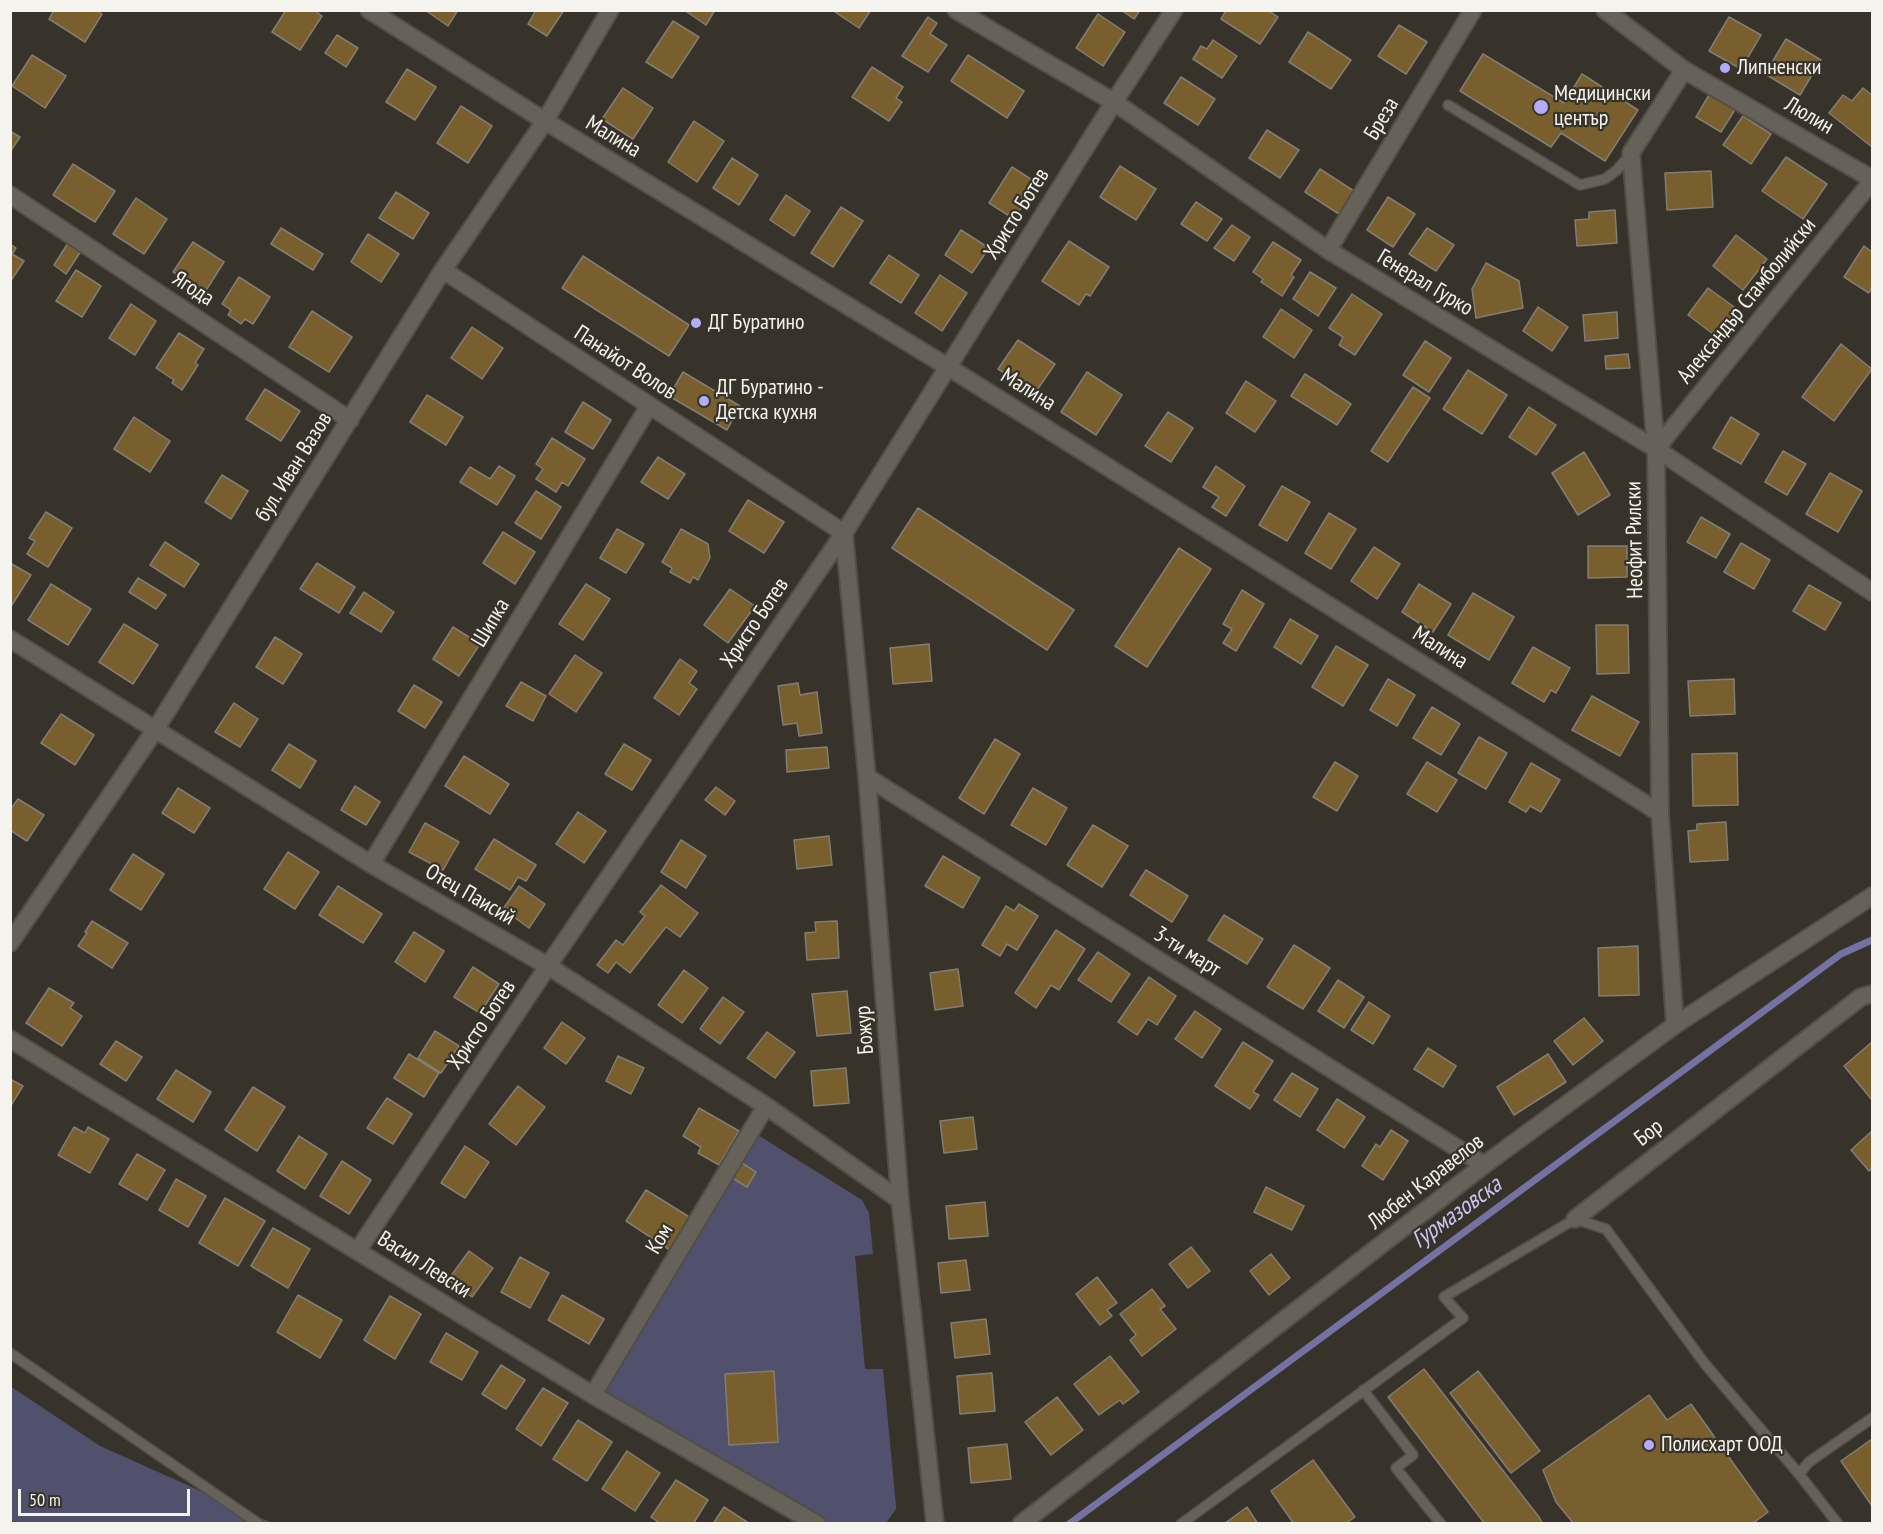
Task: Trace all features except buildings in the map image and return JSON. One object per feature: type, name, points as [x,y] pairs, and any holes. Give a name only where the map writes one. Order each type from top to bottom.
[{"type":"street","name":"Малина","points":[[369,10],[545,121],[948,367],[1660,813]]},
{"type":"street","name":"бул. Иван Вазов","points":[[10,944],[155,730],[443,270],[545,121],[610,10]]},
{"type":"street","name":"Генерал Гурко","points":[[956,10],[1114,102],[1329,250],[1656,449],[1872,592]]},
{"type":"street","name":"Христо Ботев","points":[[358,1250],[548,966],[844,533],[1174,10]]},
{"type":"street","name":"Бреза","points":[[1329,250],[1473,10]]},
{"type":"street","name":"Люлин","points":[[1605,10],[1684,70],[1872,180]]},
{"type":"street","points":[[1631,153],[1684,70]]},
{"type":"street","name":"Неофит Рилски","points":[[1631,153],[1656,449],[1660,813],[1675,1024]]},
{"type":"street","name":"Александър Стамболийски","points":[[1656,449],[1872,180]]},
{"type":"street","name":"Ягода","points":[[10,195],[350,420]]},
{"type":"street","name":"Панайот Волов","points":[[443,270],[844,533]]},
{"type":"street","name":"Шипка","points":[[371,864],[649,406]]},
{"type":"street","name":"Божур","points":[[844,533],[867,777],[900,1200],[934,1524]]},
{"type":"street","name":"Отец Паисий","points":[[10,639],[371,864],[548,966],[765,1106],[900,1200]]},
{"type":"street","name":"3-ти март","points":[[867,777],[1484,1165]]},
{"type":"street","name":"Любен Каравелов","points":[[1021,1524],[1484,1165],[1675,1024],[1872,896]]},
{"type":"street","name":"Бор","points":[[1575,1219],[1861,998],[1872,994]]},
{"type":"street","name":"Васил Левски","points":[[10,1038],[593,1395],[818,1524]]},
{"type":"street","name":"Ком","points":[[593,1395],[765,1106]]},
{"type":"lane","points":[[1448,105],[1580,185],[1605,179],[1617,170],[1631,153]]},
{"type":"lane","points":[[1575,1219],[1606,1229],[1705,1364],[1799,1474],[1838,1524]]},
{"type":"lane","name":"Бор","points":[[1363,1390],[1463,1318],[1444,1297],[1575,1219]]},
{"type":"lane","points":[[10,1353],[259,1524]]},
{"type":"lane","points":[[1181,1524],[1363,1390],[1413,1455],[1396,1468],[1440,1523]]},
{"type":"lane","points":[[1799,1474],[1809,1462],[1872,1418]]},
{"type":"shaded area","points":[[745,1127],[862,1200],[869,1213],[873,1254],[855,1256],[865,1369],[883,1369],[896,1506],[886,1523],[812,1523],[595,1391]]},
{"type":"shaded area","points":[[10,1386],[100,1446],[272,1523],[11,1523]]},
{"type":"waterway","name":"Гурмазовска","points":[[1069,1524],[1841,954],[1872,940]]},
{"type":"place","name":"Липненски","points":[[1725,68]]},
{"type":"place","name":"Медицински център","points":[[1541,107]]},
{"type":"place","name":"ДГ Буратино","points":[[696,323]]},
{"type":"place","name":"ДГ Буратино - Детска кухня","points":[[704,401]]},
{"type":"place","name":"Полисхарт ООД","points":[[1649,1445]]}]
